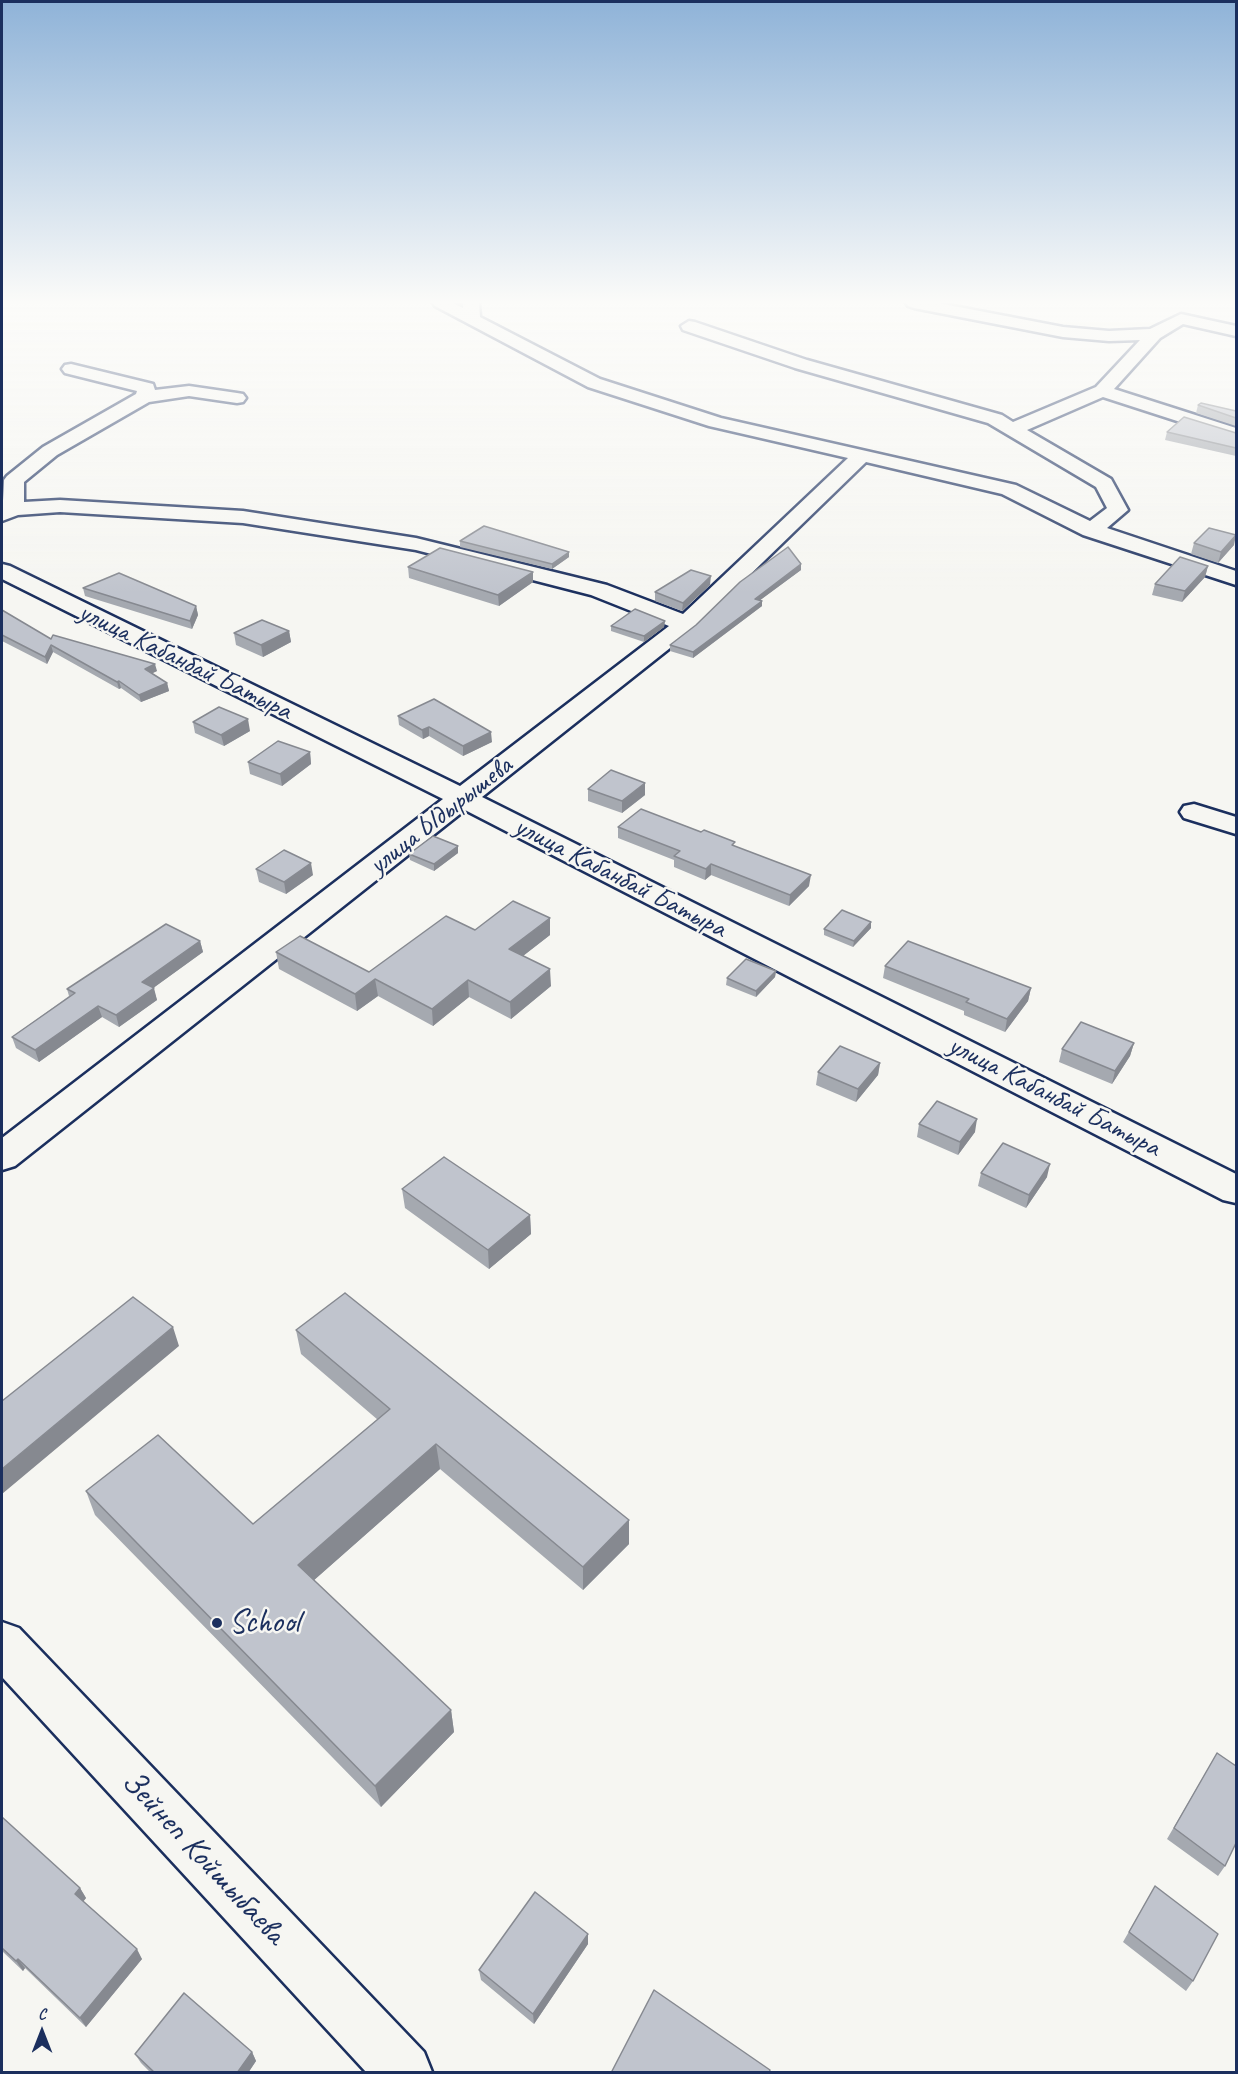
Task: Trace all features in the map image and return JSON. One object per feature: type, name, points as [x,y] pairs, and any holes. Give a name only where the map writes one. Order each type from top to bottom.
[{"type":"street","points":[[139,400],[51,450],[14,480],[8,512],[60,506],[243,517],[416,544],[599,590],[686,624]]},
{"type":"street","points":[[647,400],[716,422],[1009,489],[1091,530],[1236,578]]},
{"type":"street","points":[[930,400],[996,418],[1104,483],[1118,510],[1091,530]]},
{"type":"street","points":[[1012,429],[1083,400]]},
{"type":"street","points":[[1127,400],[1236,434]]},
{"type":"street","name":"улица Ыдырышева","points":[[2,1157],[686,624],[863,454]]},
{"type":"street","name":"улица Кабанбай Батыра","points":[[2,571],[463,798],[1236,1190]]},
{"type":"street","points":[[1194,812],[1236,826]]},
{"type":"street","name":"Зейнеп Койшыбаева","points":[[2,1644],[404,2073]]},
{"type":"building","points":[[1201,403],[1236,411],[1236,418],[1198,405]]},
{"type":"building","points":[[1184,417],[1236,433],[1236,448],[1167,432]]},
{"type":"building","points":[[484,526],[569,552],[552,564],[460,541]]},
{"type":"building","points":[[1209,528],[1236,535],[1221,552],[1194,543]]},
{"type":"building","points":[[788,547],[801,564],[755,599],[762,601],[693,652],[670,645],[696,625],[740,582]]},
{"type":"building","points":[[440,548],[533,572],[498,595],[408,567]]},
{"type":"building","points":[[1180,557],[1208,566],[1185,591],[1155,584]]},
{"type":"building","points":[[691,570],[711,576],[683,603],[655,592]]},
{"type":"building","points":[[119,573],[196,606],[190,621],[83,588]]},
{"type":"building","points":[[635,609],[665,621],[644,636],[611,626]]},
{"type":"building","points":[[2,610],[51,639],[53,635],[155,664],[145,669],[167,683],[139,695],[119,681],[117,682],[51,645],[45,657],[2,635]]},
{"type":"building","points":[[262,620],[289,631],[261,645],[234,633]]},
{"type":"building","points":[[434,699],[491,732],[463,746],[429,727],[422,730],[398,716]]},
{"type":"building","points":[[219,707],[248,719],[221,735],[193,722]]},
{"type":"building","points":[[278,741],[310,752],[280,774],[248,762]]},
{"type":"building","points":[[611,770],[645,783],[622,801],[588,789]]},
{"type":"building","points":[[641,809],[701,832],[704,830],[735,842],[732,845],[811,875],[790,895],[711,864],[706,869],[674,856],[680,851],[618,827]]},
{"type":"building","points":[[433,836],[458,846],[434,864],[409,854]]},
{"type":"building","points":[[284,850],[311,863],[284,882],[256,869]]},
{"type":"building","points":[[513,901],[550,918],[509,949],[550,969],[510,1002],[468,980],[432,1009],[375,979],[355,994],[276,952],[300,936],[369,972],[446,916],[475,930]]},
{"type":"building","points":[[842,910],[871,922],[854,941],[824,929]]},
{"type":"building","points":[[166,924],[200,941],[142,982],[154,988],[116,1015],[98,1006],[35,1050],[12,1037],[75,993],[67,989]]},
{"type":"building","points":[[908,941],[1031,988],[1007,1019],[966,1002],[969,999],[885,966]]},
{"type":"building","points":[[746,959],[776,971],[756,991],[727,978]]},
{"type":"building","points":[[1081,1022],[1134,1043],[1115,1071],[1062,1049]]},
{"type":"building","points":[[840,1046],[880,1063],[858,1089],[818,1072]]},
{"type":"building","points":[[937,1101],[977,1119],[960,1142],[919,1124]]},
{"type":"building","points":[[1003,1143],[1050,1164],[1029,1195],[981,1173]]},
{"type":"building","points":[[444,1157],[530,1215],[488,1250],[402,1189]]},
{"type":"building","points":[[345,1293],[629,1520],[583,1567],[436,1444],[298,1565],[451,1710],[375,1786],[86,1491],[158,1435],[253,1524],[390,1409],[296,1330]]},
{"type":"building","points":[[133,1297],[173,1327],[2,1469],[2,1401]]},
{"type":"building","points":[[1217,1753],[1236,1766],[1236,1843],[1225,1866],[1174,1828]]},
{"type":"building","points":[[2,1817],[80,1888],[75,1894],[137,1949],[80,2018],[18,1959],[16,1961],[2,1948]]},
{"type":"building","points":[[1155,1886],[1218,1934],[1193,1981],[1129,1932]]},
{"type":"building","points":[[535,1892],[588,1934],[533,2014],[479,1970]]},
{"type":"building","points":[[654,1990],[770,2070],[769,2073],[611,2073]]},
{"type":"building","points":[[184,1993],[252,2052],[237,2073],[155,2073],[135,2054]]},
{"type":"place","name":"School","points":[[217,1623]]}]
